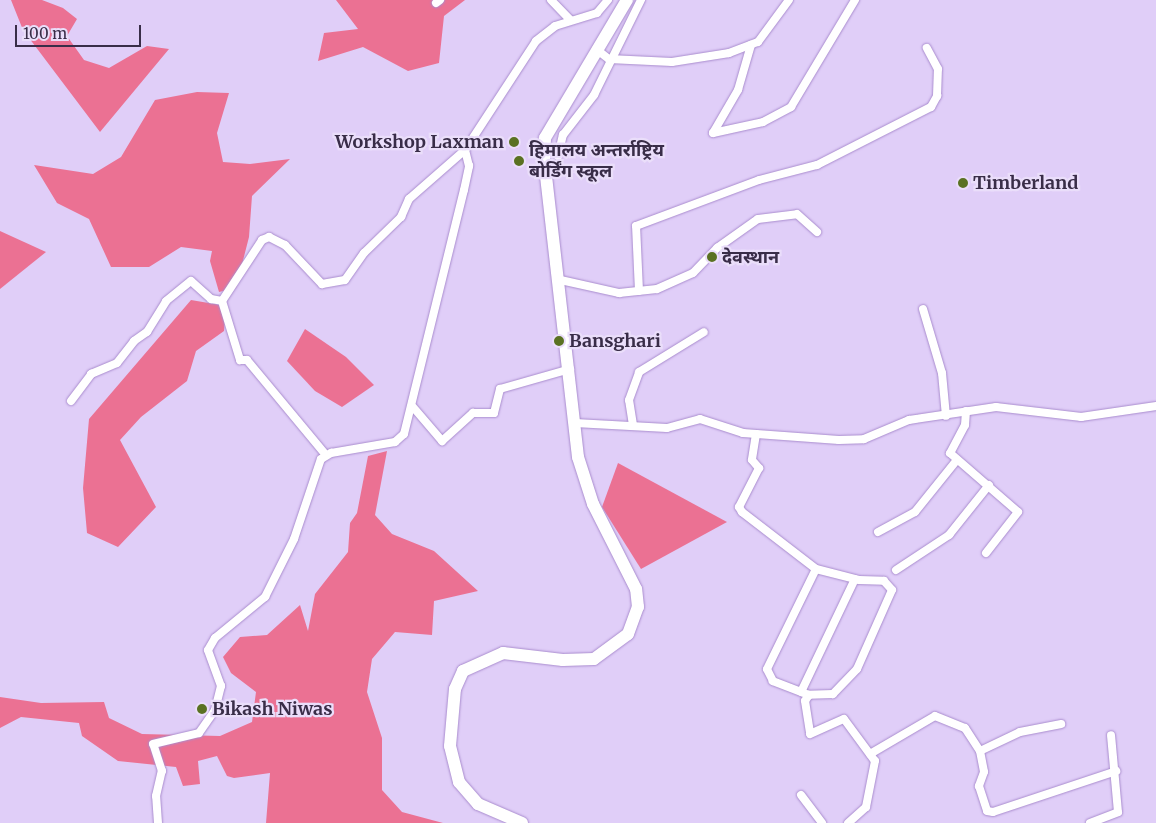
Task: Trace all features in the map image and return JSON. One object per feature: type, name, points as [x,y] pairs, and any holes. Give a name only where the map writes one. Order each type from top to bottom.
[{"type":"highway","points":[[522,823],[478,804],[459,782],[450,746],[455,689],[463,671],[503,653],[563,660],[594,659],[628,634],[638,607],[636,589],[581,471],[570,368],[556,279],[545,138],[596,49],[627,0]]},
{"type":"street","points":[[551,0],[570,20]]},
{"type":"street","points":[[326,454],[248,360],[240,360],[222,301],[254,248],[269,238],[285,245],[322,284],[345,280],[364,253],[401,217],[409,199],[465,150],[536,41],[570,20],[597,13],[608,0]]},
{"type":"street","points":[[558,156],[563,136],[594,95],[609,59],[641,0]]},
{"type":"street","points":[[596,49],[609,59],[672,62],[751,45],[758,42],[789,0]]},
{"type":"street","points":[[751,45],[738,90],[714,133],[763,122],[791,107],[855,0]]},
{"type":"street","points":[[639,291],[636,226],[759,180],[817,165],[931,107],[937,96],[938,69],[927,48]]},
{"type":"street","points":[[326,454],[398,440],[414,407],[424,341],[469,166],[465,150]]},
{"type":"street","points":[[556,279],[618,293],[657,289],[693,273],[717,248],[758,218],[797,214],[817,232]]},
{"type":"street","points":[[71,401],[91,374],[117,363],[147,332],[166,301],[191,281],[211,299],[222,301]]},
{"type":"street","points":[[922,309],[942,373],[946,416]]},
{"type":"street","points":[[633,425],[629,400],[639,372],[704,332]]},
{"type":"street","points":[[414,407],[442,441],[473,413],[494,413],[500,390],[570,368]]},
{"type":"street","points":[[575,424],[633,425],[667,428],[707,420],[756,434],[864,439],[892,424],[996,407],[1081,417],[1156,406]]},
{"type":"street","points":[[966,411],[965,425],[950,449],[957,460],[989,485],[1018,512],[986,553]]},
{"type":"street","points":[[756,434],[752,460],[759,468],[739,507],[816,569],[855,579],[890,584],[887,608],[845,684],[824,698],[809,695],[773,681],[767,663],[816,569]]},
{"type":"street","points":[[158,823],[156,796],[162,771],[153,744],[199,734],[215,710],[221,686],[208,650],[215,638],[265,597],[294,539],[326,454]]},
{"type":"street","points":[[878,532],[915,512],[957,460]]},
{"type":"street","points":[[896,570],[949,535],[989,485]]},
{"type":"street","points":[[801,692],[855,579]]},
{"type":"street","points":[[809,695],[805,701],[810,734],[844,720],[870,754],[876,767],[866,808],[848,823]]},
{"type":"street","points":[[870,754],[936,716],[965,728],[980,752],[984,772],[979,786],[987,811],[993,812],[1116,771]]},
{"type":"street","points":[[980,752],[1020,732],[1061,724]]},
{"type":"street","points":[[1090,823],[1118,812],[1116,771],[1111,735]]},
{"type":"street","points":[[801,795],[822,823]]},
{"type":"shaded area","points":[[11,0],[42,0],[63,8],[77,19],[67,36],[84,60],[109,68],[147,46],[169,49],[100,132],[23,30]]},
{"type":"shaded area","points":[[336,0],[465,0],[444,16],[439,63],[408,71],[363,47],[318,61],[324,33],[358,29]]},
{"type":"shaded area","points":[[197,92],[229,93],[217,133],[223,162],[250,164],[290,159],[252,196],[249,237],[236,288],[219,292],[210,261],[212,251],[181,247],[149,267],[111,267],[89,219],[57,203],[34,165],[93,174],[121,157],[155,100]]},
{"type":"shaded area","points":[[0,231],[46,252],[0,289]]},
{"type":"shaded area","points":[[191,300],[226,306],[224,331],[196,351],[187,381],[141,417],[120,440],[156,507],[118,547],[87,533],[83,488],[89,419]]},
{"type":"shaded area","points":[[305,329],[346,357],[374,385],[342,407],[315,391],[287,361]]},
{"type":"shaded area","points":[[387,451],[375,515],[392,534],[434,551],[478,591],[434,601],[432,635],[395,632],[372,659],[367,692],[382,738],[382,790],[402,812],[443,823],[266,823],[270,773],[234,778],[227,776],[217,756],[198,761],[200,784],[183,786],[176,767],[118,761],[82,736],[79,723],[21,717],[0,728],[0,697],[41,703],[104,702],[109,718],[142,734],[220,736],[252,722],[256,692],[231,673],[223,657],[240,637],[267,635],[300,605],[308,631],[315,594],[348,552],[350,523],[357,513],[368,456]]},
{"type":"shaded area","points":[[618,463],[727,522],[641,569],[602,507]]},
{"type":"building","name":"Workshop Laxman","points":[[511,135],[519,136],[517,149],[509,148]]},
{"type":"place","name":"Workshop Laxman","points":[[514,142]]},
{"type":"place","name":"हिमालय अन्तर्राष्ट्रिय बोर्डिंग स्कूल","points":[[519,161]]},
{"type":"place","name":"Timberland","points":[[963,183]]},
{"type":"place","name":"देवस्थान","points":[[712,257]]},
{"type":"place","name":"Bansghari","points":[[559,341]]},
{"type":"place","name":"Bikash Niwas","points":[[202,709]]}]
